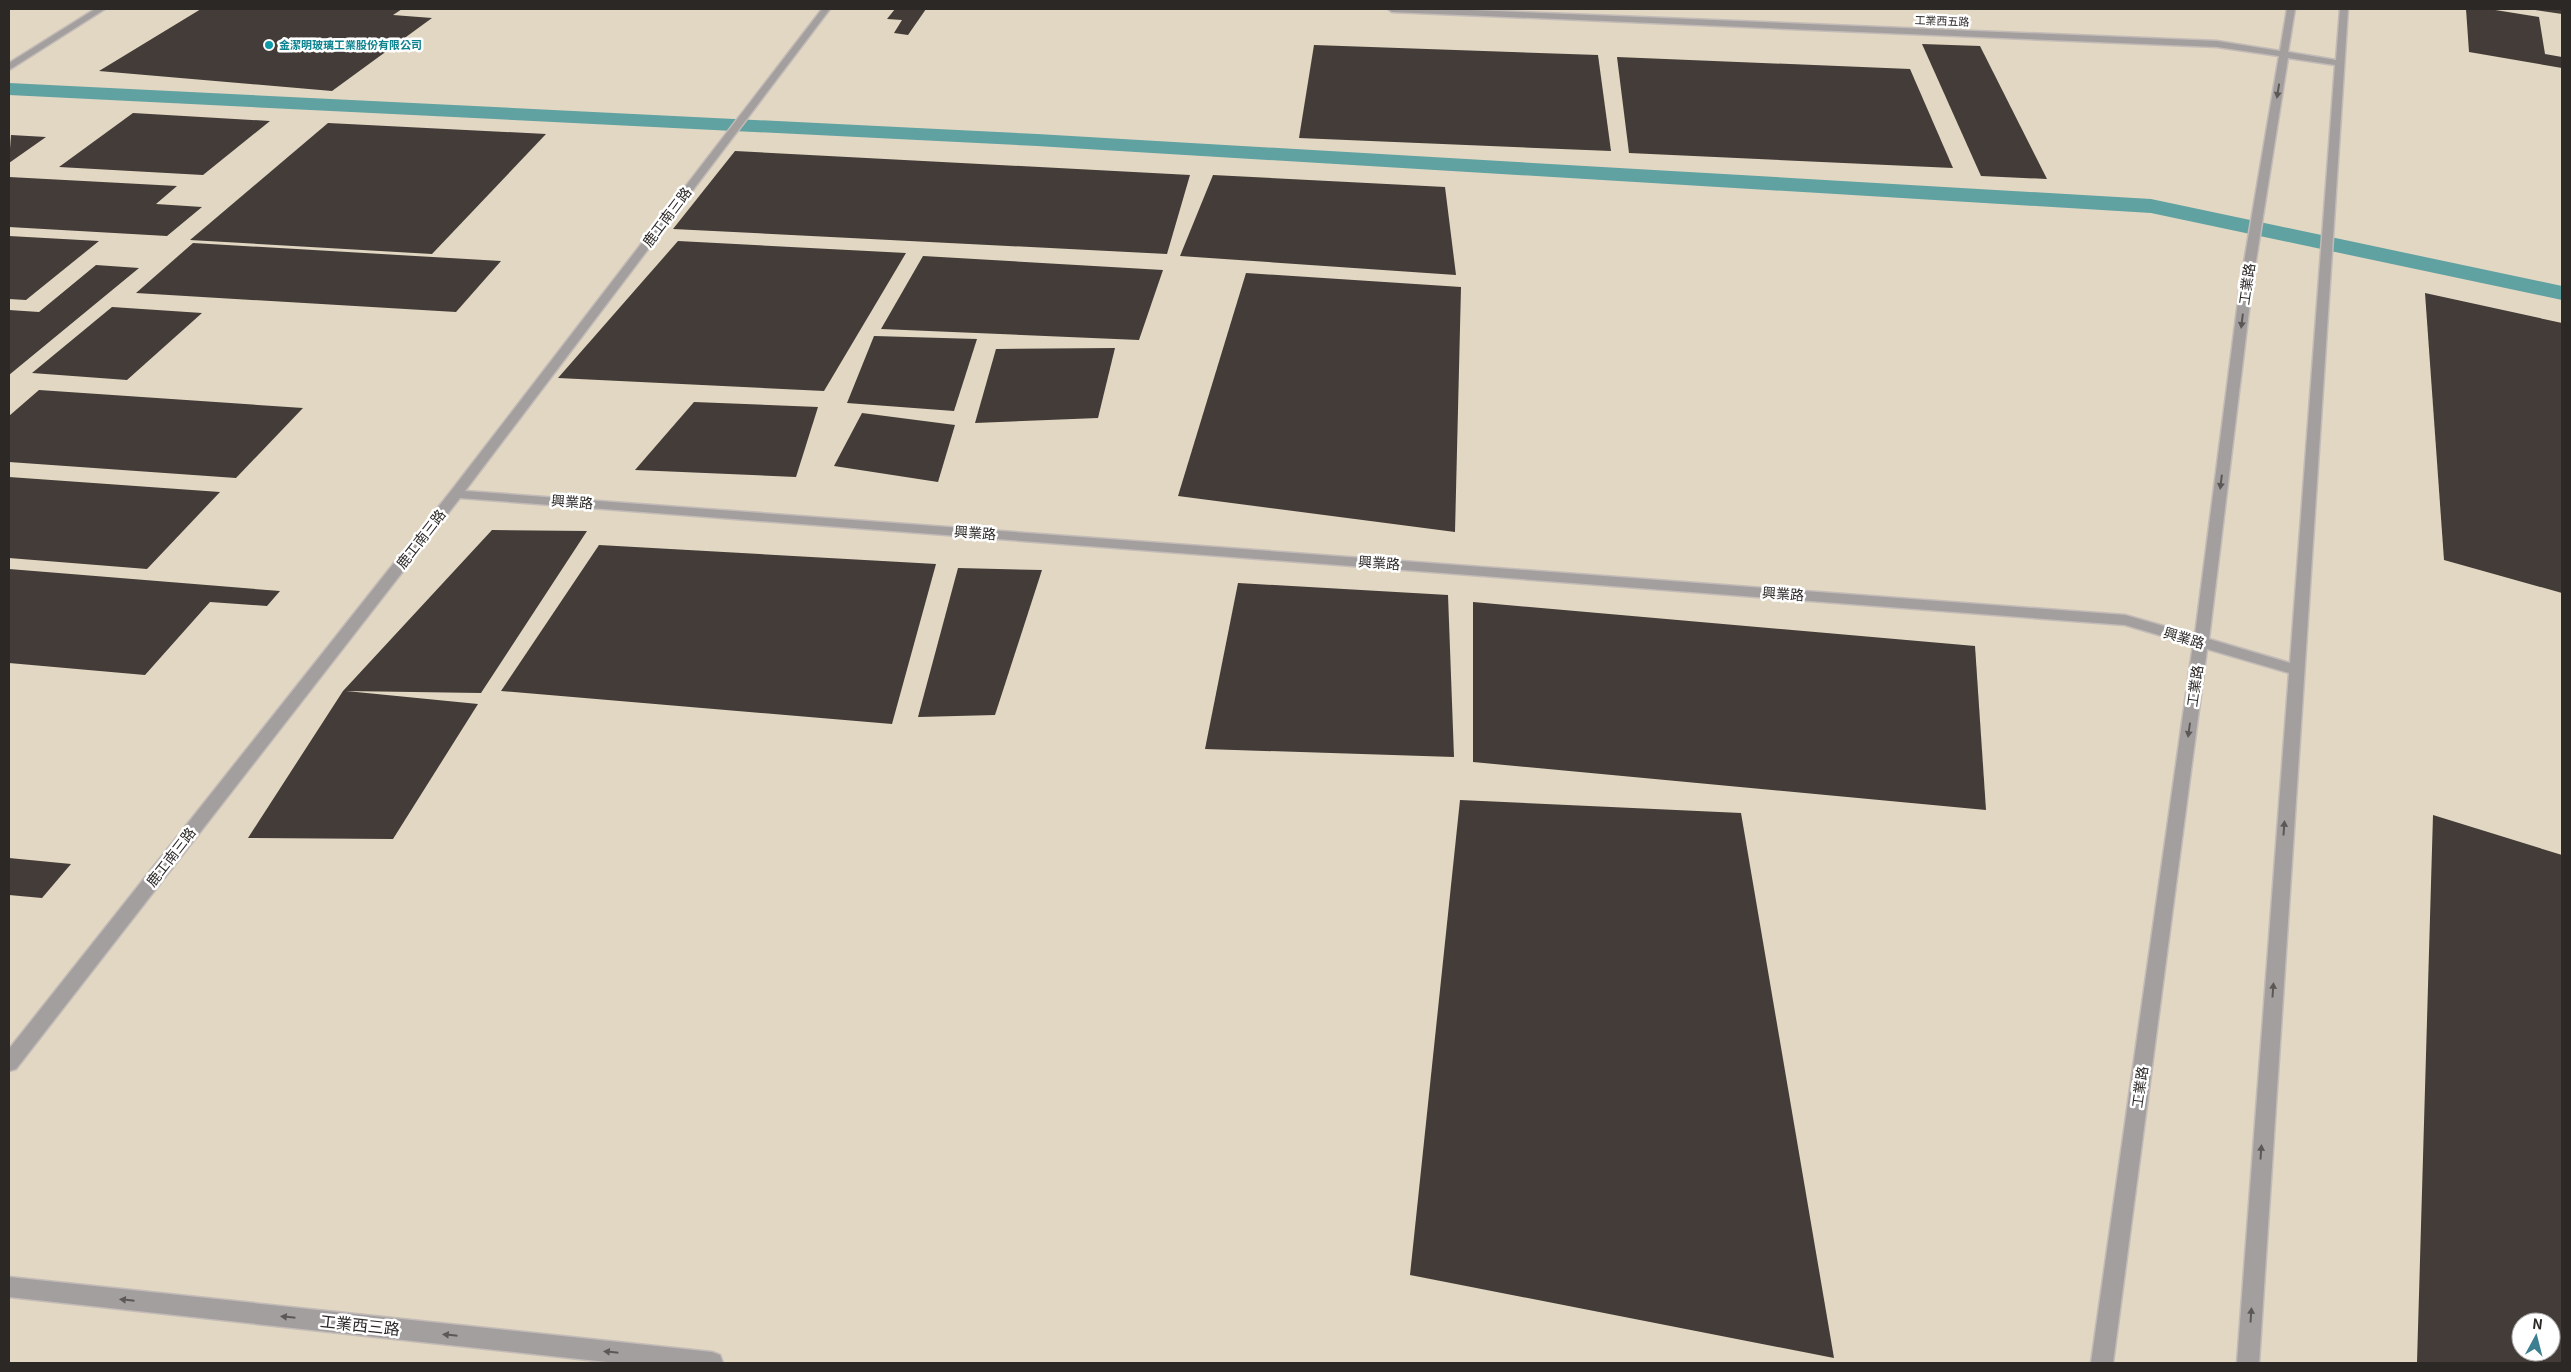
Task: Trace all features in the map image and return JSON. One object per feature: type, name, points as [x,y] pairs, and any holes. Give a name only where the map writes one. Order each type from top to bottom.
[{"type":"street","points":[[9,67],[101,9]]},
{"type":"street","name":"鹿工南三路","points":[[9,1063],[456,494],[826,9]]},
{"type":"street","name":"工業西五路","points":[[1392,9],[2218,44],[2339,63]]},
{"type":"street","name":"工業路","points":[[2102,1363],[2201,643],[2246,286],[2291,9]]},
{"type":"street","points":[[2248,1363],[2344,9]]},
{"type":"street","name":"興業路","points":[[456,494],[2125,620],[2296,670]]},
{"type":"street","name":"工業西三路","points":[[9,1287],[712,1363]]},
{"type":"shaded area","points":[[9,9],[2562,9],[2562,1363],[9,1363]]},
{"type":"building","name":"金潔明玻璃工業股份有限公司","points":[[201,9],[402,9],[393,15],[432,18],[332,91],[99,71]]},
{"type":"building","points":[[895,9],[926,9],[908,35],[894,33],[902,20],[887,19]]},
{"type":"building","points":[[2466,9],[2489,9],[2539,17],[2545,54],[2562,57],[2562,68],[2469,52]]},
{"type":"building","points":[[2562,9],[2562,14],[2535,10]]},
{"type":"building","points":[[1922,44],[1980,46],[2047,179],[1981,176]]},
{"type":"building","points":[[1314,45],[1598,55],[1611,151],[1299,138]]},
{"type":"building","points":[[1617,57],[1910,69],[1953,168],[1629,153]]},
{"type":"building","points":[[133,113],[270,121],[203,175],[59,167]]},
{"type":"building","points":[[328,123],[546,134],[432,254],[190,240]]},
{"type":"building","points":[[11,135],[46,137],[9,163]]},
{"type":"building","points":[[735,151],[1190,175],[1167,254],[673,229]]},
{"type":"building","points":[[1213,175],[1445,187],[1456,275],[1180,256]]},
{"type":"building","points":[[9,177],[177,186],[156,204],[202,207],[167,236],[9,227]]},
{"type":"building","points":[[9,236],[99,241],[26,300],[9,299]]},
{"type":"building","points":[[678,241],[906,253],[824,391],[558,378]]},
{"type":"building","points":[[193,243],[501,261],[456,312],[136,293]]},
{"type":"building","points":[[923,256],[1163,270],[1139,340],[881,329]]},
{"type":"building","points":[[96,265],[139,268],[9,375],[9,310],[39,312]]},
{"type":"building","points":[[1246,273],[1461,287],[1455,532],[1178,496]]},
{"type":"building","points":[[2425,293],[2562,323],[2562,593],[2444,560]]},
{"type":"building","points":[[112,307],[202,313],[127,380],[32,373]]},
{"type":"building","points":[[874,336],[977,339],[954,411],[847,403]]},
{"type":"building","points":[[1115,348],[1098,418],[975,423],[996,349]]},
{"type":"building","points":[[39,390],[303,408],[236,478],[9,462],[9,416]]},
{"type":"building","points":[[694,402],[818,407],[796,477],[635,470]]},
{"type":"building","points":[[862,413],[955,425],[938,482],[834,466]]},
{"type":"building","points":[[9,477],[220,492],[147,569],[9,558]]},
{"type":"building","points":[[492,530],[587,531],[481,693],[346,691],[478,704],[393,839],[248,838],[343,691]]},
{"type":"building","points":[[599,545],[936,564],[892,724],[501,691]]},
{"type":"building","points":[[958,568],[1042,570],[995,715],[918,717]]},
{"type":"building","points":[[9,569],[280,591],[267,606],[210,602],[145,675],[9,663]]},
{"type":"building","points":[[1238,583],[1448,595],[1454,757],[1205,749]]},
{"type":"building","points":[[1473,602],[1975,646],[1986,810],[1473,762]]},
{"type":"building","points":[[1460,800],[1741,813],[1834,1358],[1410,1275]]},
{"type":"building","points":[[2433,815],[2562,855],[2562,1363],[2417,1363]]},
{"type":"building","points":[[9,858],[71,864],[42,898],[9,895]]},
{"type":"waterway","points":[[9,89],[1037,140],[2151,206],[2562,293]]},
{"type":"place","name":"金潔明玻璃工業股份有限公司","points":[[269,45]]}]
